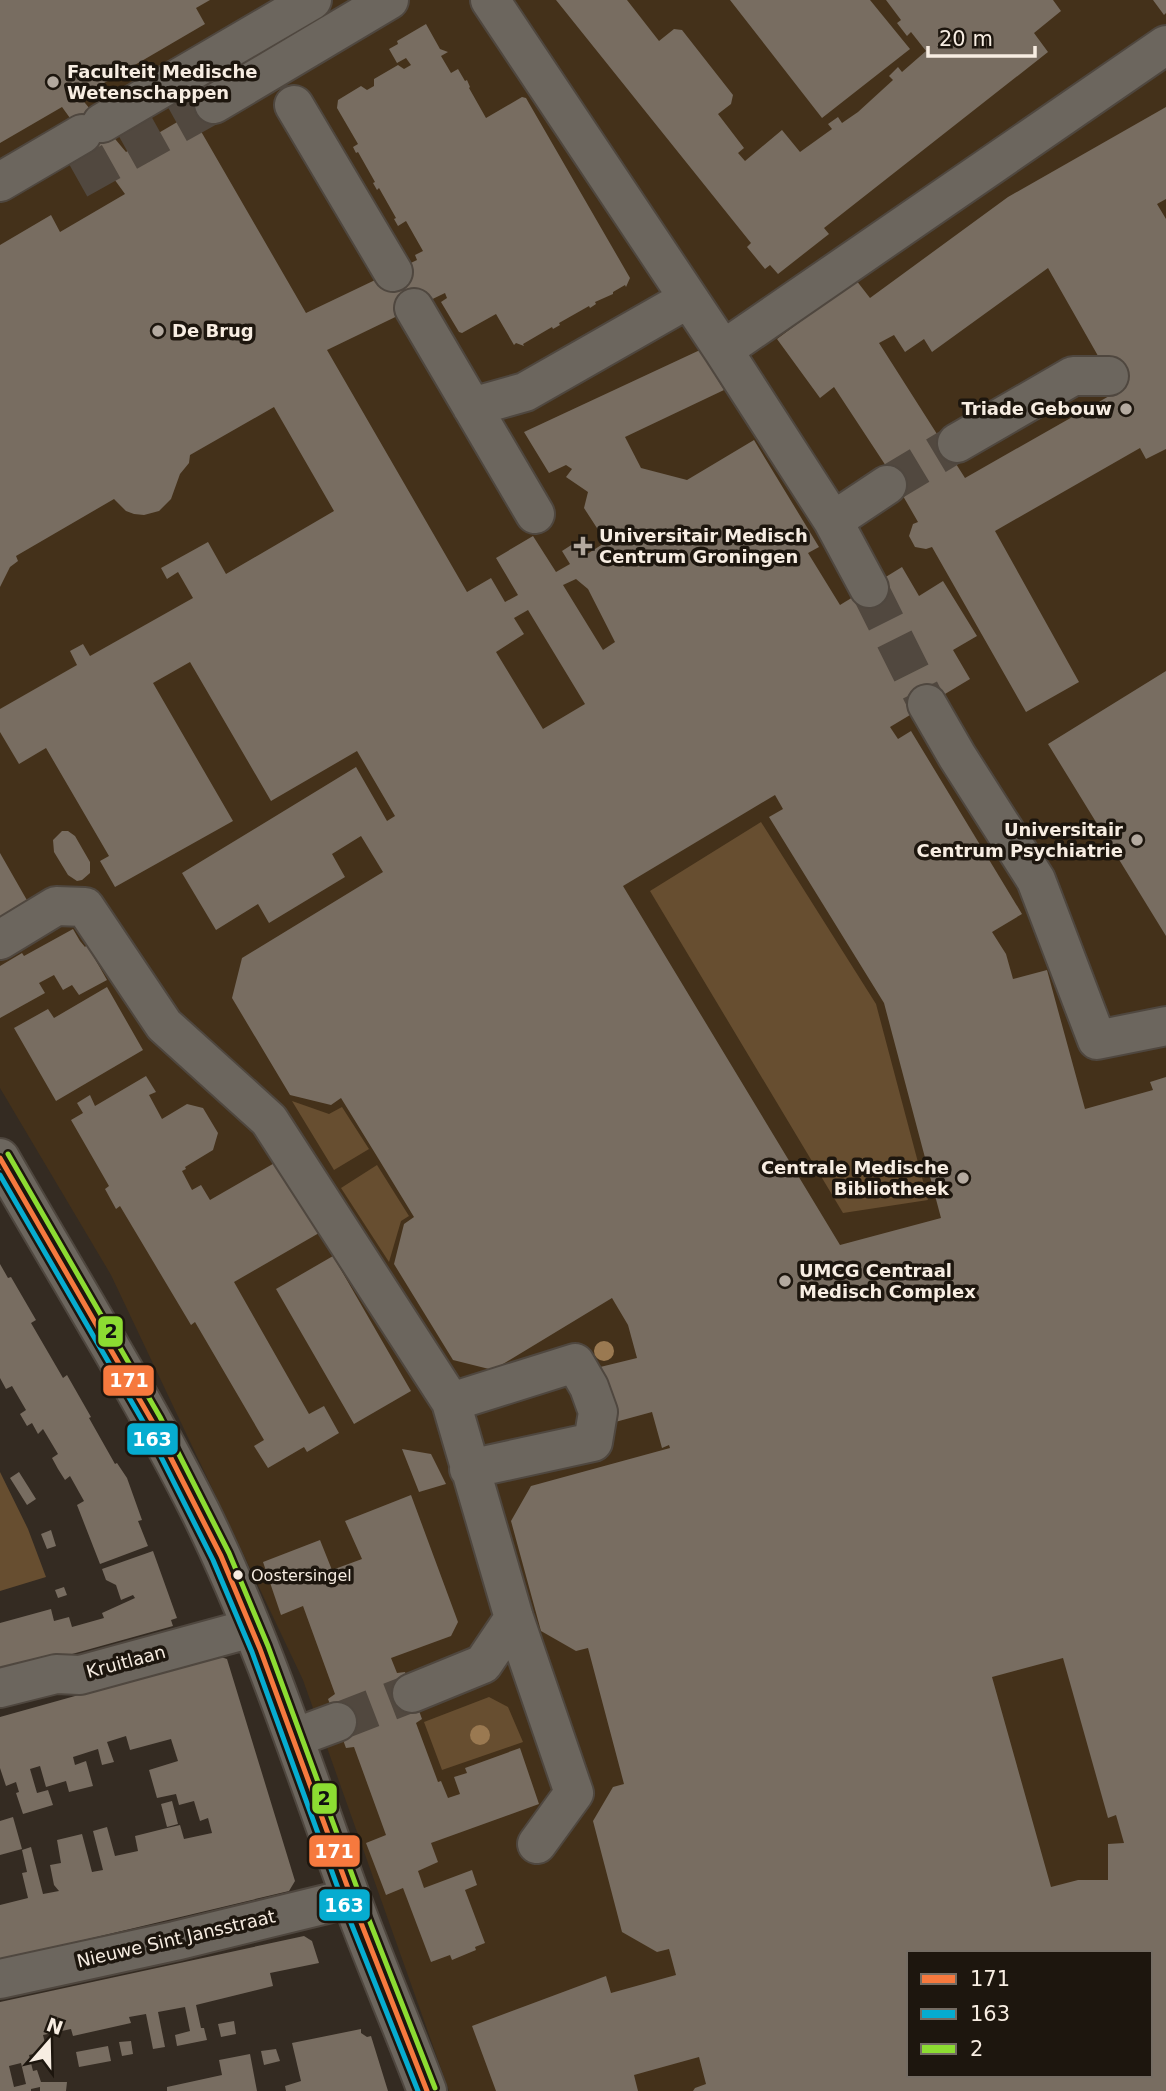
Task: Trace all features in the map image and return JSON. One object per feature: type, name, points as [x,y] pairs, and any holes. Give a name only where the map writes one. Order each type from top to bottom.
[{"type":"street","points":[[0,182],[312,0]]},
{"type":"street","points":[[490,0],[723,350],[833,521],[869,588]]},
{"type":"street","points":[[214,104],[388,1]]},
{"type":"street","points":[[723,350],[1166,46]]},
{"type":"street","points":[[294,105],[393,272]]},
{"type":"street","points":[[472,407],[525,392],[688,299]]},
{"type":"street","points":[[414,308],[535,514]]},
{"type":"street","points":[[957,443],[1073,376],[1109,376]]},
{"type":"street","points":[[833,521],[887,485]]},
{"type":"street","points":[[927,704],[1036,880],[1097,1040],[1166,1026]]},
{"type":"street","points":[[0,940],[56,906],[85,907],[164,1026],[269,1120],[451,1402],[469,1469],[499,1559],[514,1618],[574,1793],[537,1844]]},
{"type":"street","points":[[0,1157],[129,1380],[200,1512],[252,1628],[351,1898],[399,2014],[427,2091]]},
{"type":"street","points":[[451,1402],[575,1363],[589,1387],[598,1412],[593,1442],[469,1469]]},
{"type":"street","points":[[412,1693],[483,1664],[514,1618]]},
{"type":"street","name":"Kruitlaan","points":[[0,1689],[56,1674],[80,1675],[252,1628]]},
{"type":"street","points":[[293,1738],[337,1722]]},
{"type":"street","name":"Nieuwe Sint Jansstraat","points":[[0,1979],[175,1941],[351,1898]]},
{"type":"shaded area","name":"Universitair Medisch Centrum Groningen","points":[[0,0],[1160,0],[1166,5],[1166,2091],[449,2091],[303,1680],[111,1275],[0,1088]]},
{"type":"shaded area","points":[[761,822],[876,1004],[928,1200],[843,1213],[650,891]]},
{"type":"shaded area","points":[[292,1101],[329,1114],[342,1107],[369,1149],[334,1170]]},
{"type":"shaded area","points":[[377,1165],[409,1216],[401,1221],[389,1262],[341,1188]]},
{"type":"shaded area","points":[[0,1472],[28,1529],[46,1577],[0,1591]]},
{"type":"shaded area","points":[[489,1697],[508,1707],[523,1742],[442,1770],[424,1722]]},
{"type":"building","name":"UMCG Centraal Medisch Complex","points":[[0,0],[210,0],[196,8],[205,24],[80,97],[126,152],[191,114],[306,313],[417,260],[415,255],[423,251],[406,221],[398,226],[379,188],[377,190],[358,152],[356,153],[353,147],[358,144],[337,108],[338,100],[361,86],[367,90],[374,86],[374,79],[398,65],[404,69],[411,65],[406,58],[397,63],[389,49],[398,44],[397,41],[426,24],[440,49],[448,52],[441,56],[451,73],[458,69],[465,81],[467,80],[486,118],[522,97],[526,98],[630,278],[626,287],[625,285],[595,302],[590,308],[589,306],[559,323],[560,325],[553,329],[552,327],[523,344],[524,346],[516,343],[514,345],[496,314],[462,333],[459,332],[441,302],[447,298],[445,293],[327,350],[467,592],[491,578],[505,602],[518,595],[496,558],[533,536],[556,572],[570,564],[562,551],[576,542],[584,556],[606,542],[584,508],[588,492],[566,477],[572,469],[566,465],[549,473],[524,432],[700,350],[724,390],[625,437],[641,468],[687,480],[754,440],[819,547],[808,553],[840,605],[902,567],[919,596],[943,581],[977,636],[953,650],[970,679],[890,727],[898,739],[911,731],[1022,914],[992,932],[1006,954],[1013,979],[1047,970],[1085,1109],[1153,1090],[1150,1082],[1166,1077],[1166,2091],[693,2091],[706,2084],[699,2057],[634,2075],[638,2091],[496,2091],[472,2026],[606,1976],[611,1993],[676,1975],[669,1949],[657,1952],[622,1932],[593,1821],[613,1787],[624,1784],[588,1648],[576,1651],[541,1631],[511,1521],[531,1486],[670,1448],[669,1445],[662,1448],[652,1412],[608,1424],[592,1369],[637,1358],[628,1325],[612,1298],[493,1370],[453,1360],[394,1264],[404,1224],[414,1217],[378,1158],[341,1098],[331,1105],[290,1095],[232,998],[242,958],[383,872],[361,836],[332,854],[345,877],[269,923],[258,904],[216,930],[182,873],[356,767],[387,821],[395,816],[357,751],[271,801],[190,662],[153,683],[233,821],[115,887],[100,861],[109,856],[46,748],[19,764],[0,732],[0,709],[77,665],[70,651],[83,644],[90,656],[193,598],[178,572],[167,579],[161,568],[208,542],[226,574],[334,511],[274,407],[190,455],[189,463],[180,474],[171,499],[159,511],[144,515],[134,514],[126,511],[114,499],[16,556],[18,561],[10,567],[0,587],[0,245],[51,215],[60,232],[125,194],[62,107],[0,143]],"holes":[[[576,579],[588,589],[615,642],[603,650],[563,585]],[[528,610],[585,704],[543,729],[496,652],[524,634],[514,618]],[[775,795],[783,809],[769,817],[884,1003],[941,1218],[840,1245],[623,886]],[[1063,1658],[1108,1818],[1116,1815],[1124,1843],[1108,1844],[1108,1880],[1078,1880],[1051,1887],[992,1677]]]},
{"type":"building","points":[[556,0],[627,0],[659,41],[674,29],[682,30],[733,95],[731,104],[718,114],[744,148],[738,153],[745,161],[782,130],[800,152],[832,129],[828,124],[838,117],[842,123],[858,112],[893,80],[889,76],[898,67],[902,72],[926,51],[911,32],[907,36],[897,23],[901,20],[886,0],[1053,0],[1061,11],[1034,33],[1048,52],[824,228],[829,234],[778,274],[770,265],[765,269],[747,247],[751,243]]},
{"type":"building","points":[[730,0],[870,0],[910,49],[822,118]]},
{"type":"building","points":[[1153,0],[1166,0],[1164,15]]},
{"type":"building","name":"Triade Gebouw","points":[[1166,107],[1166,199],[1157,204],[1166,219],[1166,449],[1146,459],[1140,448],[995,531],[1079,682],[1026,712],[932,547],[915,547],[909,536],[913,524],[918,522],[884,463],[834,387],[820,398],[777,339],[856,280],[870,298],[1008,197]],"holes":[[[1048,268],[1118,391],[965,478],[879,343],[894,335],[905,352],[924,339],[932,352]]]},
{"type":"building","name":"Universitair Centrum Psychiatrie","points":[[1166,671],[1166,936],[1048,744]]},
{"type":"building","points":[[62,831],[68,831],[75,836],[90,862],[90,873],[82,880],[77,881],[68,875],[54,852],[53,840]]},
{"type":"building","points":[[0,853],[28,902],[0,918]]},
{"type":"building","points":[[73,929],[85,947],[87,945],[107,980],[79,995],[72,985],[63,990],[54,975],[39,983],[45,993],[0,1018],[0,966]]},
{"type":"building","points":[[107,987],[143,1050],[56,1101],[14,1028],[48,1009],[54,1018]]},
{"type":"building","points":[[146,1076],[156,1092],[149,1095],[162,1119],[187,1104],[203,1108],[218,1133],[213,1150],[182,1171],[192,1190],[201,1185],[210,1200],[278,1161],[319,1233],[234,1282],[309,1414],[324,1406],[339,1433],[307,1452],[304,1447],[268,1468],[254,1446],[264,1440],[195,1322],[191,1325],[120,1206],[116,1209],[105,1189],[109,1186],[71,1120],[83,1113],[77,1103],[90,1095],[95,1106]]},
{"type":"building","points":[[333,1256],[411,1391],[354,1424],[276,1289]]},
{"type":"building","points":[[0,1264],[8,1278],[11,1277],[36,1320],[31,1323],[63,1378],[67,1375],[115,1464],[117,1463],[127,1478],[142,1520],[138,1521],[148,1546],[100,1564],[77,1505],[84,1501],[70,1476],[65,1480],[58,1469],[52,1458],[58,1454],[43,1429],[38,1434],[32,1423],[27,1426],[20,1414],[26,1410],[12,1386],[6,1389],[0,1378]]},
{"type":"building","points":[[402,1449],[431,1454],[446,1484],[419,1492]]},
{"type":"building","points":[[19,1472],[36,1499],[27,1505],[10,1478]]},
{"type":"building","points":[[411,1495],[458,1622],[451,1636],[391,1658],[397,1673],[405,1672],[422,1719],[416,1723],[438,1782],[441,1781],[448,1798],[460,1794],[454,1777],[467,1773],[465,1768],[520,1748],[539,1804],[431,1843],[438,1862],[418,1871],[424,1888],[472,1870],[477,1885],[465,1890],[485,1943],[475,1947],[476,1950],[452,1960],[450,1955],[431,1962],[403,1888],[386,1895],[366,1843],[386,1835],[354,1747],[346,1748],[328,1699],[335,1694],[303,1606],[281,1615],[263,1562],[320,1540],[332,1570],[362,1559],[345,1521]]},
{"type":"building","points":[[51,1530],[56,1546],[47,1549],[41,1534]]},
{"type":"building","points":[[153,1551],[177,1618],[171,1620],[173,1626],[0,1674],[0,1623],[51,1609],[54,1621],[69,1617],[72,1627],[104,1618],[102,1613],[135,1598],[133,1595],[121,1600],[116,1585],[106,1580],[102,1569]]},
{"type":"building","points":[[64,1587],[67,1595],[58,1598],[55,1590]]},
{"type":"building","points":[[218,1656],[227,1659],[295,1881],[289,1891],[0,1960],[0,1905],[28,1898],[22,1873],[27,1872],[22,1850],[31,1847],[43,1894],[59,1891],[54,1885],[50,1865],[61,1863],[57,1840],[82,1834],[92,1872],[103,1870],[93,1831],[107,1827],[115,1856],[138,1851],[135,1836],[163,1829],[180,1825],[184,1839],[212,1833],[208,1818],[200,1821],[194,1801],[179,1805],[176,1794],[157,1798],[149,1770],[178,1761],[171,1739],[130,1750],[126,1736],[107,1742],[114,1762],[102,1765],[98,1749],[73,1757],[75,1765],[86,1761],[93,1786],[69,1792],[66,1781],[46,1787],[40,1766],[30,1769],[37,1793],[48,1790],[53,1805],[23,1814],[16,1793],[19,1792],[16,1782],[6,1786],[0,1768],[0,1717]]},
{"type":"building","points":[[172,1801],[178,1824],[167,1827],[161,1804]]},
{"type":"building","points":[[13,1817],[22,1849],[0,1855],[0,1821]]},
{"type":"building","points":[[304,1936],[312,1941],[319,1963],[270,1973],[273,1986],[196,2005],[201,2028],[204,2028],[207,2040],[177,2046],[175,2035],[190,2031],[185,2007],[158,2012],[165,2047],[153,2049],[146,2014],[129,2017],[131,2023],[73,2036],[71,2029],[43,2035],[47,2051],[29,2055],[33,2071],[37,2070],[41,2082],[67,2082],[66,2091],[40,2091],[40,2087],[31,2091],[0,2091],[0,2002]],"holes":[[[21,2063],[26,2084],[14,2087],[9,2066]]]},
{"type":"building","points":[[234,2021],[236,2034],[221,2037],[218,2024]]},
{"type":"building","points":[[361,2029],[361,2033],[367,2037],[371,2036],[388,2091],[286,2091],[285,2086],[301,2081],[292,2043]]},
{"type":"building","points":[[131,2041],[133,2054],[122,2056],[119,2042]]},
{"type":"building","points":[[108,2046],[111,2061],[79,2067],[76,2052]]},
{"type":"building","points":[[276,2049],[280,2061],[264,2065],[261,2051]]},
{"type":"building","points":[[250,2054],[257,2091],[167,2091],[167,2087],[222,2075],[219,2060]]},
{"type":"tunnel","points":[[78,180],[214,104]]},
{"type":"tunnel","points":[[887,485],[957,443]]},
{"type":"tunnel","points":[[869,588],[927,704]]},
{"type":"tunnel","points":[[337,1722],[412,1693]]},
{"type":"transit line","name":"2","points":[[8,1154],[160,1417],[229,1553],[268,1646],[364,1907],[435,2088]]},
{"type":"transit line","name":"171","points":[[0,1158],[152,1421],[221,1556],[260,1649],[356,1910],[427,2091]]},
{"type":"transit line","name":"163","points":[[0,1175],[145,1425],[213,1560],[252,1652],[347,1913],[418,2091]]},
{"type":"place","name":"Faculteit Medische Wetenschappen","points":[[53,82]]},
{"type":"place","name":"De Brug","points":[[158,331]]},
{"type":"place","name":"Triade Gebouw","points":[[1126,409]]},
{"type":"place","name":"Universitair Medisch Centrum Groningen","points":[[583,546]]},
{"type":"place","name":"Universitair Centrum Psychiatrie","points":[[1137,840]]},
{"type":"place","name":"Centrale Medische Bibliotheek","points":[[963,1178]]},
{"type":"place","name":"UMCG Centraal Medisch Complex","points":[[785,1281]]},
{"type":"place","name":"Oostersingel","points":[[238,1575]]}]
